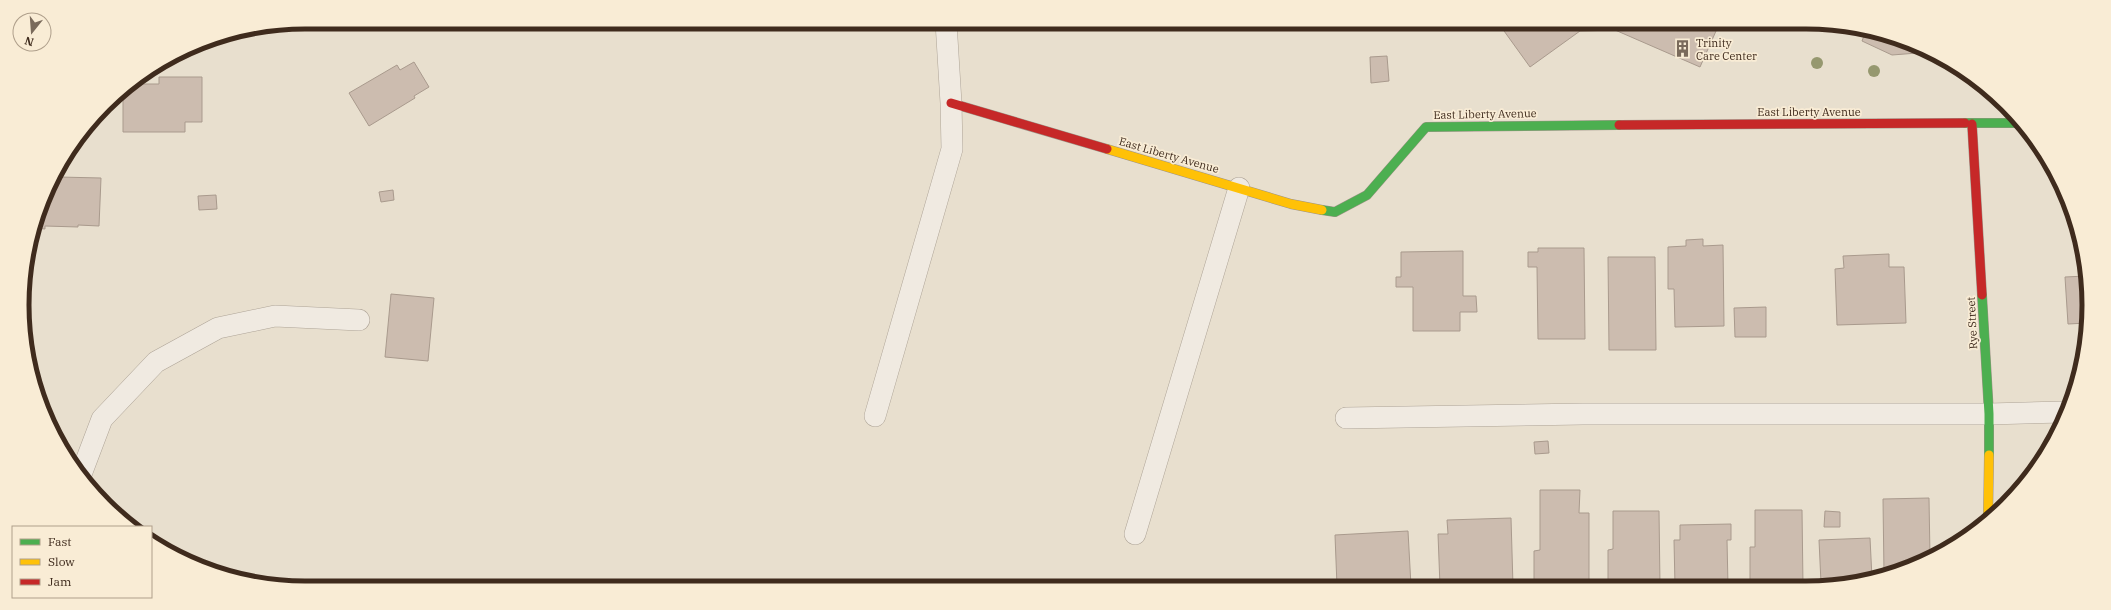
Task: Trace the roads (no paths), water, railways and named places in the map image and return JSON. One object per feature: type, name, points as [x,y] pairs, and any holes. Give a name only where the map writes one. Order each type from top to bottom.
[{"type":"street","name":"East Liberty Avenue","points":[[951,103],[1291,204],[1335,212],[1367,195],[1426,127],[1534,125],[2014,123]]},
{"type":"street","name":"Rye Street","points":[[1972,124],[1989,414],[1988,513]]},
{"type":"lane","points":[[875,416],[952,149],[946,29]]},
{"type":"lane","points":[[1135,534],[1239,188]]},
{"type":"lane","points":[[83,469],[102,419],[156,362],[218,328],[276,316],[359,320]]},
{"type":"lane","points":[[1346,418],[1583,414],[1989,414],[2061,412]]},
{"type":"place","name":"Trinity Care Center","points":[[1683,49]]}]
